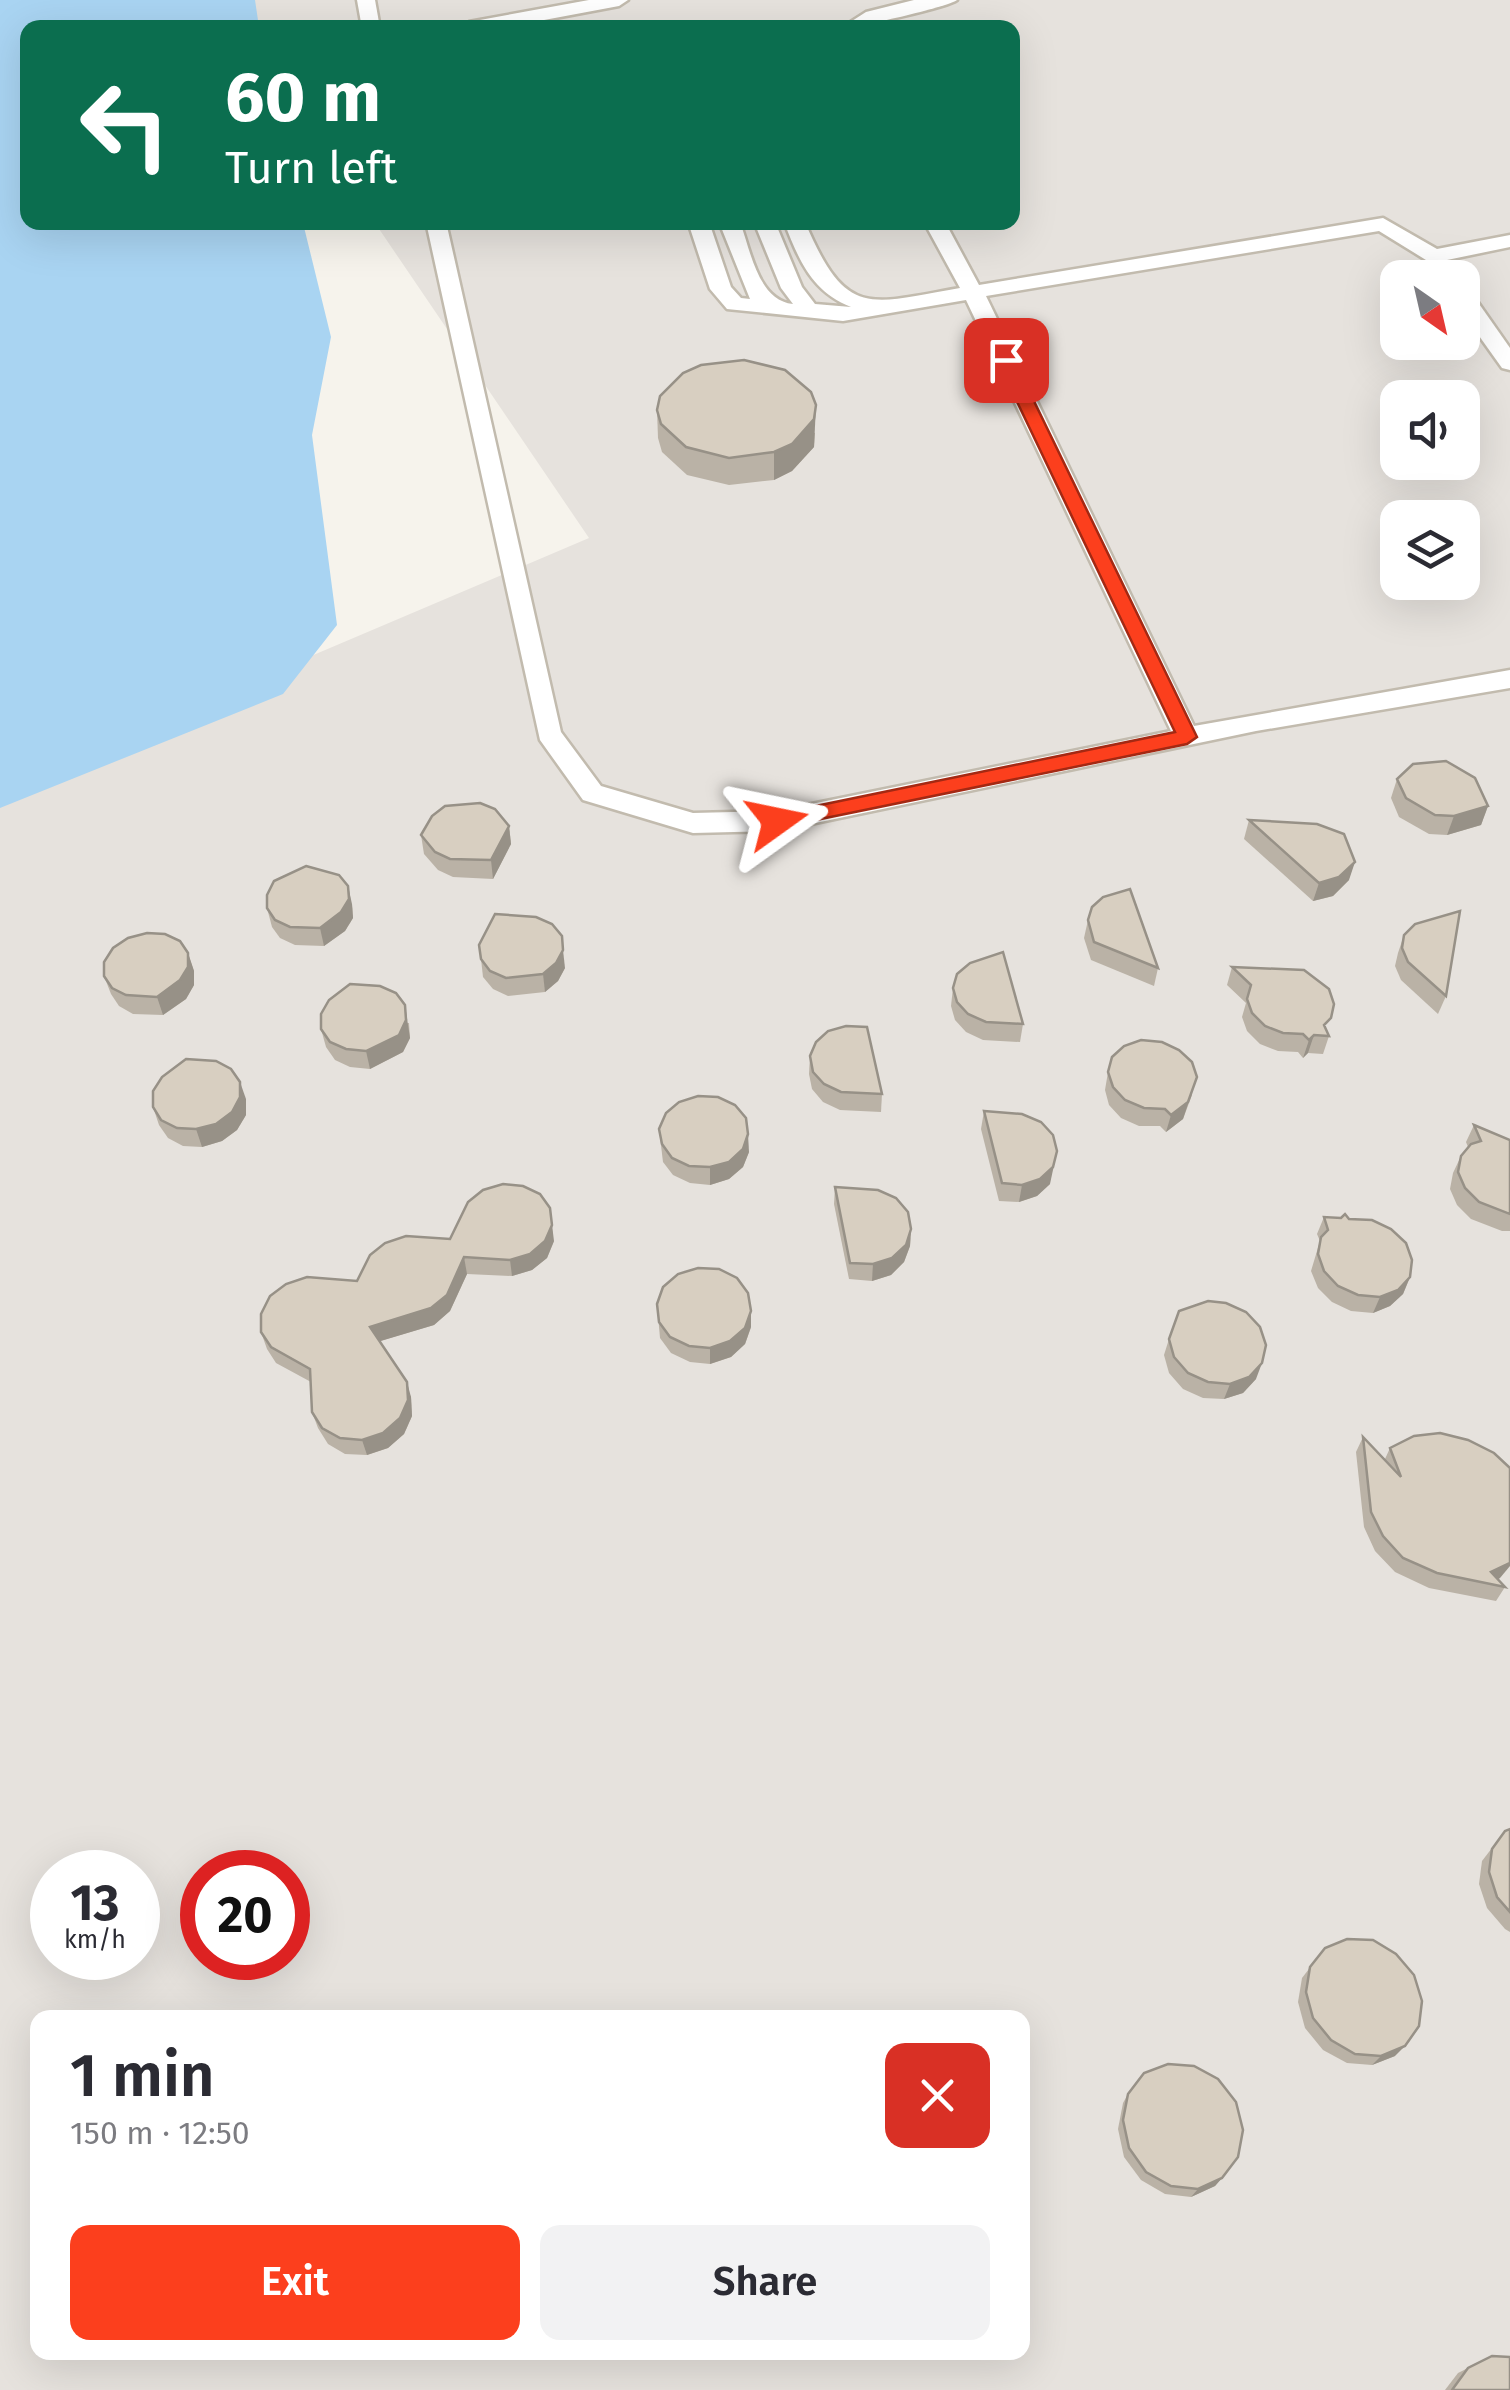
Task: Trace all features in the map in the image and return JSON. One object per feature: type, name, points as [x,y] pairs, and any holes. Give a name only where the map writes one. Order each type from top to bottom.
[{"type":"lane","points":[[512,20],[620,0]]},
{"type":"lane","points":[[870,20],[895,10],[948,0]]},
{"type":"lane","points":[[701,230],[721,290],[735,304],[843,316],[1383,224],[1437,260]]},
{"type":"lane","points":[[438,230],[550,734],[592,792],[693,823],[777,821],[1187,737],[1510,679]]},
{"type":"lane","points":[[732,230],[756,294],[772,308]]},
{"type":"lane","points":[[767,230],[792,288],[808,309],[843,316]]},
{"type":"lane","points":[[797,230],[818,279],[839,297],[879,309]]},
{"type":"lane","points":[[938,230],[973,292],[1187,737]]},
{"type":"lane","points":[[1434,256],[1510,241]]},
{"type":"lane","points":[[1480,321],[1510,363]]},
{"type":"shaded area","points":[[224,0],[1510,0],[1510,2390],[0,2390],[0,788],[589,538],[380,230],[1020,230],[1020,20],[238,20]]},
{"type":"water","points":[[0,0],[255,0],[258,20],[20,20],[20,230],[305,230],[331,337],[312,435],[337,625],[283,694],[0,808]]},
{"type":"building","points":[[744,360],[785,370],[811,392],[816,405],[814,419],[792,444],[774,452],[729,458],[686,447],[661,424],[657,410],[660,396],[683,373],[701,365]]},
{"type":"building","points":[[1446,761],[1475,778],[1488,806],[1454,816],[1435,815],[1406,798],[1397,779],[1413,764]]},
{"type":"building","points":[[480,803],[495,809],[509,826],[491,860],[450,859],[435,852],[421,835],[432,816],[445,806]]},
{"type":"building","points":[[1249,820],[1317,824],[1344,834],[1355,862],[1339,877],[1319,883]]},
{"type":"building","points":[[306,866],[339,875],[348,886],[349,899],[341,912],[320,928],[290,927],[275,920],[267,908],[267,895],[274,881]]},
{"type":"building","points":[[1130,889],[1158,968],[1094,942],[1088,920],[1092,907],[1103,897]]},
{"type":"building","points":[[1460,911],[1446,996],[1408,962],[1402,948],[1404,935],[1415,924]]},
{"type":"building","points":[[495,914],[536,917],[552,924],[562,936],[563,950],[556,963],[543,974],[506,978],[490,971],[481,959],[479,945]]},
{"type":"building","points":[[165,934],[180,941],[188,953],[188,967],[180,980],[157,997],[126,995],[112,988],[104,976],[104,962],[113,948],[128,938]]},
{"type":"building","points":[[1003,952],[1023,1024],[986,1022],[968,1014],[957,1002],[953,988],[957,974],[970,963]]},
{"type":"building","points":[[1232,967],[1304,970],[1329,989],[1334,1004],[1331,1018],[1324,1025],[1329,1036],[1314,1035],[1309,1040],[1303,1034],[1283,1033],[1265,1026],[1252,1013],[1247,999],[1251,985]]},
{"type":"building","points":[[350,984],[380,986],[396,993],[405,1005],[406,1020],[399,1035],[366,1051],[330,1042],[321,1029],[321,1014],[329,1000]]},
{"type":"building","points":[[846,1026],[867,1027],[882,1094],[841,1092],[824,1084],[813,1072],[810,1056],[816,1042],[828,1031]]},
{"type":"building","points":[[1141,1040],[1162,1042],[1192,1062],[1197,1077],[1188,1102],[1171,1115],[1165,1109],[1144,1108],[1125,1100],[1113,1087],[1108,1072],[1112,1057],[1124,1046]]},
{"type":"building","points":[[186,1059],[216,1061],[231,1069],[240,1082],[240,1097],[232,1112],[216,1124],[177,1128],[161,1120],[153,1107],[153,1091],[162,1077]]},
{"type":"building","points":[[698,1096],[718,1097],[735,1105],[746,1118],[748,1134],[743,1149],[729,1162],[710,1167],[689,1166],[672,1158],[662,1144],[659,1129],[666,1113],[679,1102]]},
{"type":"building","points":[[984,1111],[1022,1114],[1041,1122],[1053,1135],[1057,1151],[1053,1167],[1040,1179],[1022,1185],[1002,1183]]},
{"type":"building","points":[[1474,1125],[1510,1140],[1510,1214],[1479,1202],[1465,1188],[1458,1172],[1461,1156],[1471,1144],[1481,1141]]},
{"type":"building","points":[[503,1184],[523,1186],[540,1194],[550,1208],[552,1225],[545,1241],[530,1254],[510,1260],[464,1257],[447,1295],[431,1308],[370,1327],[407,1382],[408,1400],[400,1418],[383,1433],[362,1440],[340,1438],[322,1428],[312,1412],[310,1369],[271,1347],[261,1332],[261,1314],[270,1296],[286,1284],[307,1277],[357,1281],[370,1255],[385,1243],[406,1236],[450,1239],[468,1202],[483,1190]]},
{"type":"building","points":[[835,1187],[878,1190],[896,1198],[908,1212],[911,1229],[906,1245],[892,1258],[873,1264],[850,1263]]},
{"type":"building","points":[[1345,1214],[1349,1219],[1372,1220],[1391,1229],[1406,1243],[1412,1260],[1410,1277],[1398,1290],[1380,1297],[1358,1295],[1338,1286],[1324,1271],[1318,1254],[1321,1237],[1328,1230],[1324,1217],[1341,1218]]},
{"type":"building","points":[[698,1268],[719,1269],[737,1278],[748,1293],[751,1311],[745,1328],[730,1341],[710,1348],[689,1346],[670,1337],[659,1322],[657,1304],[663,1287],[678,1274]]},
{"type":"building","points":[[1208,1301],[1226,1303],[1246,1312],[1260,1327],[1266,1345],[1262,1363],[1249,1377],[1230,1384],[1208,1382],[1188,1373],[1174,1357],[1169,1339],[1179,1311]]},
{"type":"building","points":[[1440,1433],[1468,1440],[1494,1453],[1510,1468],[1510,1563],[1491,1572],[1505,1587],[1437,1573],[1403,1558],[1383,1536],[1371,1512],[1363,1437],[1401,1477],[1390,1448],[1414,1436]]},
{"type":"building","points":[[1510,1829],[1510,1912],[1497,1897],[1489,1872],[1492,1849]]},
{"type":"building","points":[[1347,1939],[1373,1940],[1396,1954],[1414,1975],[1422,2001],[1419,2026],[1405,2046],[1381,2056],[1355,2054],[1331,2040],[1313,2018],[1306,1992],[1310,1967],[1325,1948]]},
{"type":"building","points":[[1168,2064],[1194,2066],[1218,2079],[1236,2102],[1243,2130],[1238,2157],[1222,2178],[1198,2189],[1171,2186],[1146,2172],[1129,2148],[1123,2120],[1128,2094],[1144,2073]]},
{"type":"building","points":[[1492,2356],[1510,2357],[1510,2390],[1452,2390],[1468,2368]]},
{"type":"route","points":[[777,821],[1187,737],[1006,360]]}]
